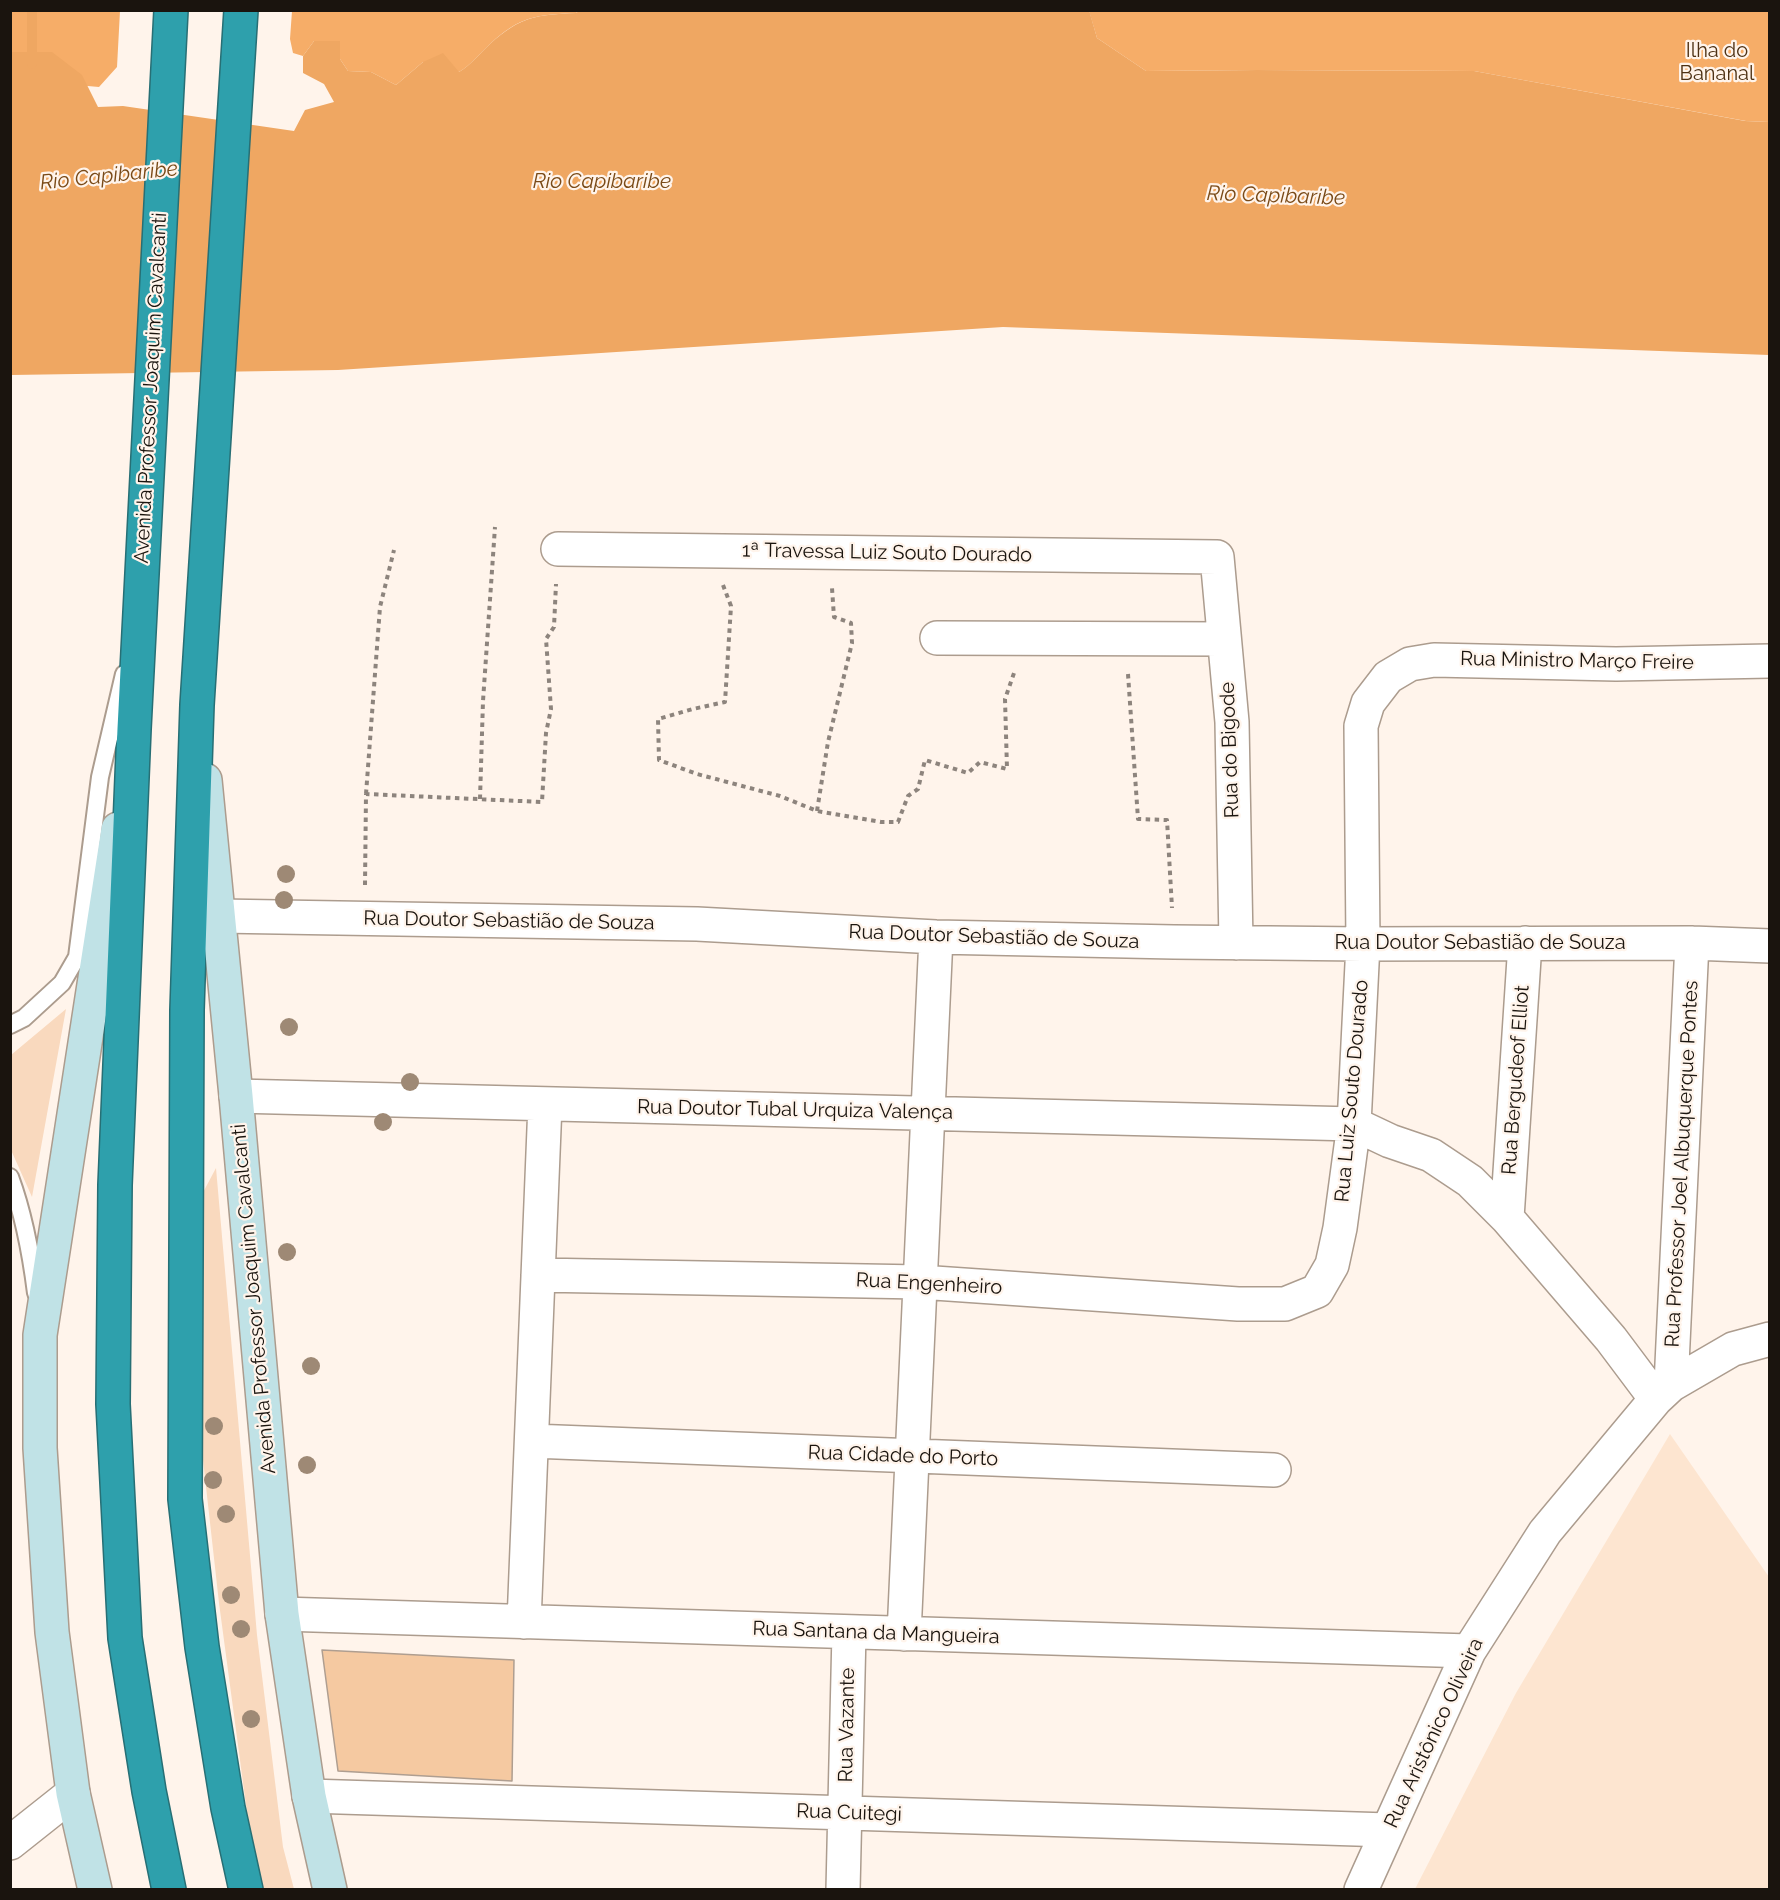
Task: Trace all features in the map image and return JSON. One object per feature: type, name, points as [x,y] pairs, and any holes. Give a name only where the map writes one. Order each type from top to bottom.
[{"type":"highway","name":"Avenida Professor Joaquim Cavalcanti","points":[[169,1890],[149,1791],[125,1638],[112,1404],[115,1185],[134,729],[171,10]]},
{"type":"highway","name":"Avenida Professor Joaquim Cavalcanti","points":[[241,10],[197,705],[187,1010],[186,1499],[202,1647],[228,1808],[246,1890]]},
{"type":"main road","name":"Avenida Professor Joaquim Cavalcanti","points":[[197,705],[236,1096],[282,1614],[309,1796],[330,1890]]},
{"type":"main road","name":"Avenida Professor Joaquim Cavalcanti","points":[[95,1890],[73,1793],[52,1632],[40,1448],[40,1335],[134,729]]},
{"type":"street","name":"1ª Travessa Luiz Souto Dourado","points":[[558,549],[1217,557]]},
{"type":"street","name":"Rua do Bigode","points":[[1217,557],[1232,722],[1236,943]]},
{"type":"street","points":[[937,638],[1224,639]]},
{"type":"street","name":"Rua Ministro Março Freire","points":[[1388,677],[1410,664],[1434,660],[1616,664],[1770,661]]},
{"type":"street","name":"Rua Luiz Souto Dourado","points":[[1317,1291],[1332,1265],[1340,1228],[1354,1124],[1363,944],[1361,726],[1368,703],[1388,677]]},
{"type":"street","name":"Rua Doutor Sebastião de Souza","points":[[219,916],[698,924],[936,937],[1174,942],[1692,943],[1770,946]]},
{"type":"street","points":[[904,1634],[936,937]]},
{"type":"street","name":"Rua Bergudeof Elliot","points":[[1507,1218],[1525,943]]},
{"type":"street","name":"Rua Professor Joel Albuquerque Pontes","points":[[1663,1392],[1692,943]]},
{"type":"street","name":"Rua Doutor Tubal Urquiza Valença","points":[[236,1096],[1354,1124]]},
{"type":"street","points":[[524,1622],[546,1104]]},
{"type":"street","points":[[1354,1124],[1390,1141],[1431,1155],[1470,1181],[1507,1218],[1611,1339],[1663,1392]]},
{"type":"street","name":"Rua Engenheiro","points":[[538,1275],[920,1282],[1238,1304],[1285,1304],[1317,1291]]},
{"type":"street","name":"Rua Aristônico Oliveira","points":[[1361,1890],[1469,1651],[1545,1532],[1663,1392],[1733,1349],[1770,1339]]},
{"type":"street","name":"Rua Cidade do Porto","points":[[532,1441],[1274,1470]]},
{"type":"street","name":"Rua Santana da Mangueira","points":[[282,1614],[1469,1651]]},
{"type":"street","name":"Rua Vazante","points":[[843,1890],[849,1632]]},
{"type":"street","points":[[10,1843],[73,1793]]},
{"type":"street","name":"Rua Cuitegi","points":[[309,1796],[1388,1830]]},
{"type":"lane","points":[[10,1025],[24,1018],[63,983],[77,957],[100,777],[141,603]]},
{"type":"lane","points":[[10,1177],[21,1206],[32,1256],[40,1335]]},
{"type":"path","points":[[480,799],[483,701],[495,527]]},
{"type":"path","points":[[365,919],[366,794],[380,608],[394,550]]},
{"type":"path","points":[[722,581],[731,606],[725,702],[693,708],[658,719],[659,760],[697,774],[780,796],[817,811],[881,822],[898,822],[908,796],[918,789],[925,760],[968,773],[980,762],[1007,769],[1005,699],[1016,664]]},
{"type":"path","points":[[366,794],[542,802],[546,733],[551,708],[546,639],[554,627],[556,583],[568,582]]},
{"type":"path","points":[[817,811],[828,742],[852,643],[851,623],[834,616],[832,586]]},
{"type":"path","points":[[1128,671],[1138,819],[1167,820],[1174,942]]},
{"type":"shaded area","points":[[66,1009],[32,1197],[11,1150],[11,1055]]},
{"type":"shaded area","points":[[216,1168],[257,1635],[283,1847],[294,1889],[263,1889],[252,1850],[219,1603],[201,1442],[199,1200]]},
{"type":"shaded area","points":[[1670,1434],[1769,1577],[1769,1889],[1415,1889],[1516,1693]]},
{"type":"green space","points":[[10,11],[120,11],[117,67],[99,87],[42,82],[11,74]]},
{"type":"green space","points":[[292,11],[579,11],[539,16],[520,22],[501,35],[459,72],[423,62],[396,85],[371,72],[348,71],[340,59],[314,41],[303,56],[293,53],[290,39]]},
{"type":"green space","name":"Ilha do Bananal","points":[[1089,11],[1769,11],[1769,122],[1746,121],[1474,71],[1146,71],[1097,38]]},
{"type":"water","name":"Rio Capibaribe","points":[[1089,10],[1097,38],[1146,71],[1474,71],[1745,121],[1769,122],[1769,355],[1003,327],[338,370],[11,375],[10,52],[52,52],[82,75],[98,107],[123,106],[294,131],[305,110],[334,102],[324,84],[303,73],[303,56],[314,41],[340,41],[340,59],[348,71],[371,72],[396,85],[423,62],[443,53],[459,72],[490,44],[520,22],[539,16],[579,11]]},
{"type":"building","points":[[322,1650],[514,1660],[512,1781],[338,1771]]},
{"type":"waterway","points":[[32,10],[32,64]]}]
